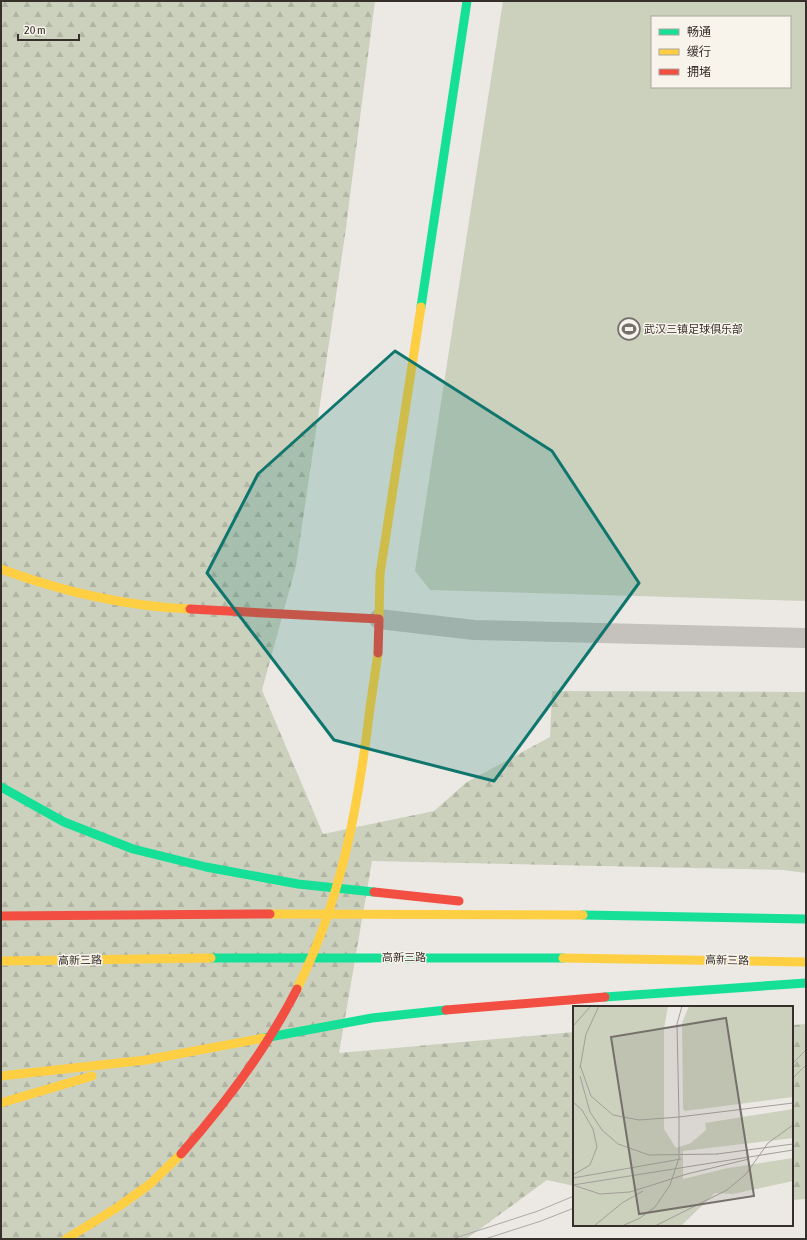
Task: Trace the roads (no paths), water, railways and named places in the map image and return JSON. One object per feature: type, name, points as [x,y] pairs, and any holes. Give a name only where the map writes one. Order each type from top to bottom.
[{"type":"main road","points":[[66,1239],[118,1208],[150,1184],[182,1154],[215,1117],[245,1078],[272,1036],[317,947],[334,901],[357,801],[379,646],[380,574],[467,1]]},
{"type":"main road","points":[[1,569],[48,586],[105,600],[163,608],[379,619]]},
{"type":"main road","points":[[1,787],[64,822],[141,851],[206,867],[298,884],[467,902]]},
{"type":"main road","points":[[507,905],[609,915]]},
{"type":"main road","points":[[1,916],[200,914],[609,915],[806,919]]},
{"type":"main road","name":"高新三路","points":[[1,961],[205,958],[514,957],[806,962]]},
{"type":"main road","points":[[1,1076],[146,1060],[372,1018],[498,1006],[806,983]]},
{"type":"main road","points":[[1,1103],[146,1060]]},
{"type":"street","points":[[379,619],[474,630],[806,638]]},
{"type":"tram line","points":[[793,1063],[806,1050]]},
{"type":"tram line","points":[[793,1078],[806,1065]]},
{"type":"tram line","points":[[452,1239],[538,1211],[573,1196]]},
{"type":"tram line","points":[[485,1239],[541,1221],[573,1208]]},
{"type":"place","name":"武汉三镇足球俱乐部","points":[[629,329]]}]
